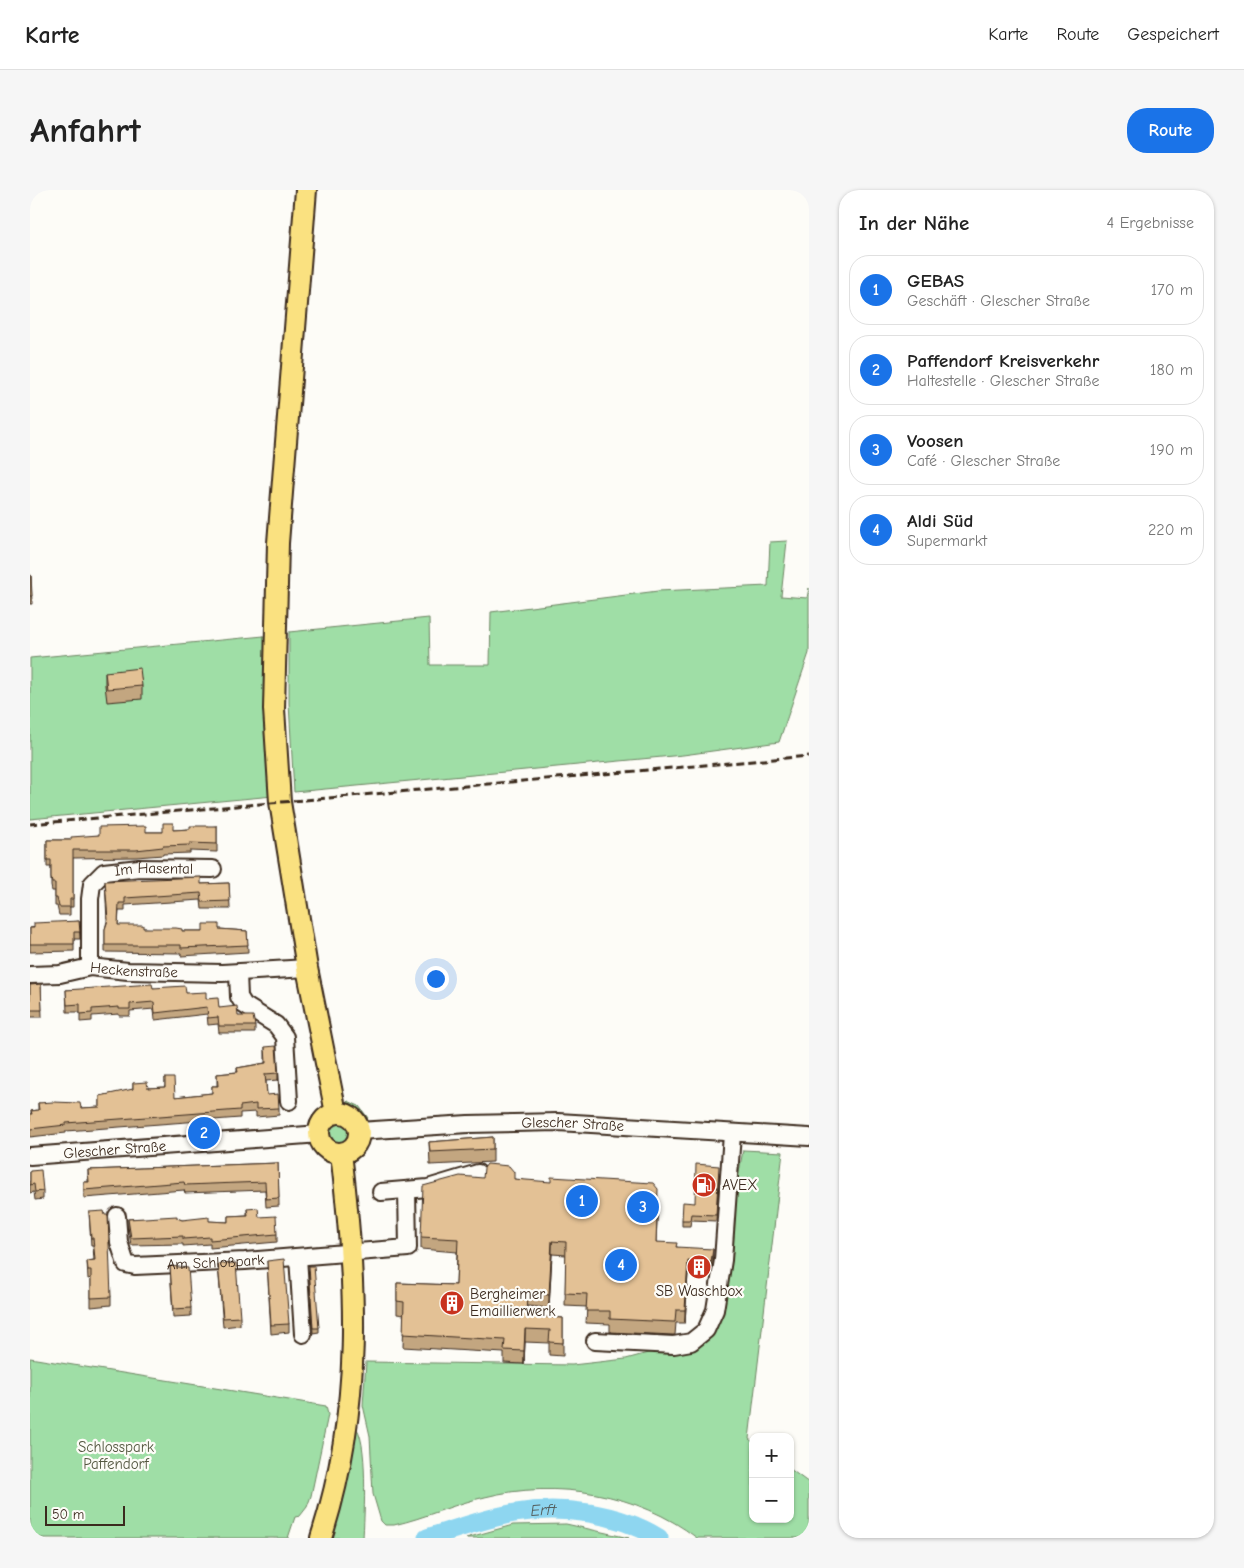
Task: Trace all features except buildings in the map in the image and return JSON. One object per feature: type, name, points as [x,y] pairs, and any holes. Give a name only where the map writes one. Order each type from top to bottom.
[{"type":"main road","points":[[306,190],[278,542],[274,709],[280,802],[307,968],[336,1114]]},
{"type":"main road","points":[[336,1114],[346,1114],[352,1117],[359,1131],[354,1146],[341,1152],[329,1150],[324,1146],[320,1134],[324,1121],[336,1114]]},
{"type":"main road","points":[[321,1538],[341,1462],[352,1382],[354,1317],[352,1251],[341,1152]]},
{"type":"street","name":"Im Hasental","points":[[90,967],[90,899],[92,884],[104,872],[139,868],[213,869]]},
{"type":"street","name":"Heckenstraße","points":[[30,975],[60,974],[90,967],[128,971],[238,973],[307,968]]},
{"type":"street","points":[[238,973],[239,997],[244,1005],[276,1025],[284,1037],[289,1102]]},
{"type":"street","name":"Glescher Straße","points":[[359,1131],[468,1124],[558,1122],[809,1138]]},
{"type":"street","name":"Glescher Straße","points":[[30,1156],[320,1134]]},
{"type":"street","points":[[595,1341],[674,1345],[691,1342],[706,1330],[715,1310],[723,1260],[732,1134]]},
{"type":"street","points":[[381,1192],[428,1188],[478,1173]]},
{"type":"street","name":"Am Schloßpark","points":[[117,1216],[119,1242],[126,1264],[135,1266],[298,1257],[352,1251],[408,1248],[407,1190]]},
{"type":"street","points":[[298,1257],[303,1334]]},
{"type":"green space","points":[[787,541],[781,596],[807,598],[809,588],[809,653],[779,742],[683,755],[294,792],[289,703],[289,632],[429,618],[430,665],[490,665],[491,612],[658,591],[768,586],[770,542]]},
{"type":"green space","points":[[264,636],[273,796],[30,819],[30,658]]},
{"type":"green space","points":[[348,1101],[359,1106],[368,1118],[366,1120],[352,1111],[345,1104]]},
{"type":"green space","points":[[339,1119],[349,1123],[353,1133],[349,1143],[339,1147],[329,1143],[325,1133],[329,1123]]},
{"type":"green space","points":[[743,1150],[783,1152],[749,1433],[749,1523],[794,1523],[794,1472],[809,1483],[809,1538],[697,1538],[649,1510],[596,1494],[568,1490],[540,1489],[512,1492],[473,1500],[394,1525],[385,1525],[381,1521],[373,1494],[370,1436],[363,1405],[366,1362],[572,1365],[626,1359],[710,1336]]},
{"type":"green space","name":"Schlosspark Paffendorf","points":[[30,1358],[326,1406],[328,1415],[311,1496],[307,1507],[300,1516],[295,1517],[288,1538],[30,1538]]},
{"type":"green space","points":[[354,1426],[359,1432],[364,1460],[363,1538],[326,1538]]},
{"type":"green space","points":[[566,1524],[629,1538],[466,1538],[513,1525]]},
{"type":"waterway","name":"Erft","points":[[427,1538],[504,1515],[552,1510],[590,1513],[608,1517],[626,1522],[659,1538]]},
{"type":"railway","points":[[30,824],[809,756]]},
{"type":"place","name":"Paffendorf Kreisverkehr","points":[[204,1133]]},
{"type":"place","name":"AVEX","points":[[704,1185]]},
{"type":"place","name":"GEBAS","points":[[582,1201]]},
{"type":"place","name":"Voosen","points":[[643,1207]]},
{"type":"place","name":"Aldi Süd","points":[[621,1265]]},
{"type":"place","name":"SB Waschbox","points":[[699,1267]]},
{"type":"place","name":"Bergheimer Emaillierwerk","points":[[452,1303]]}]
